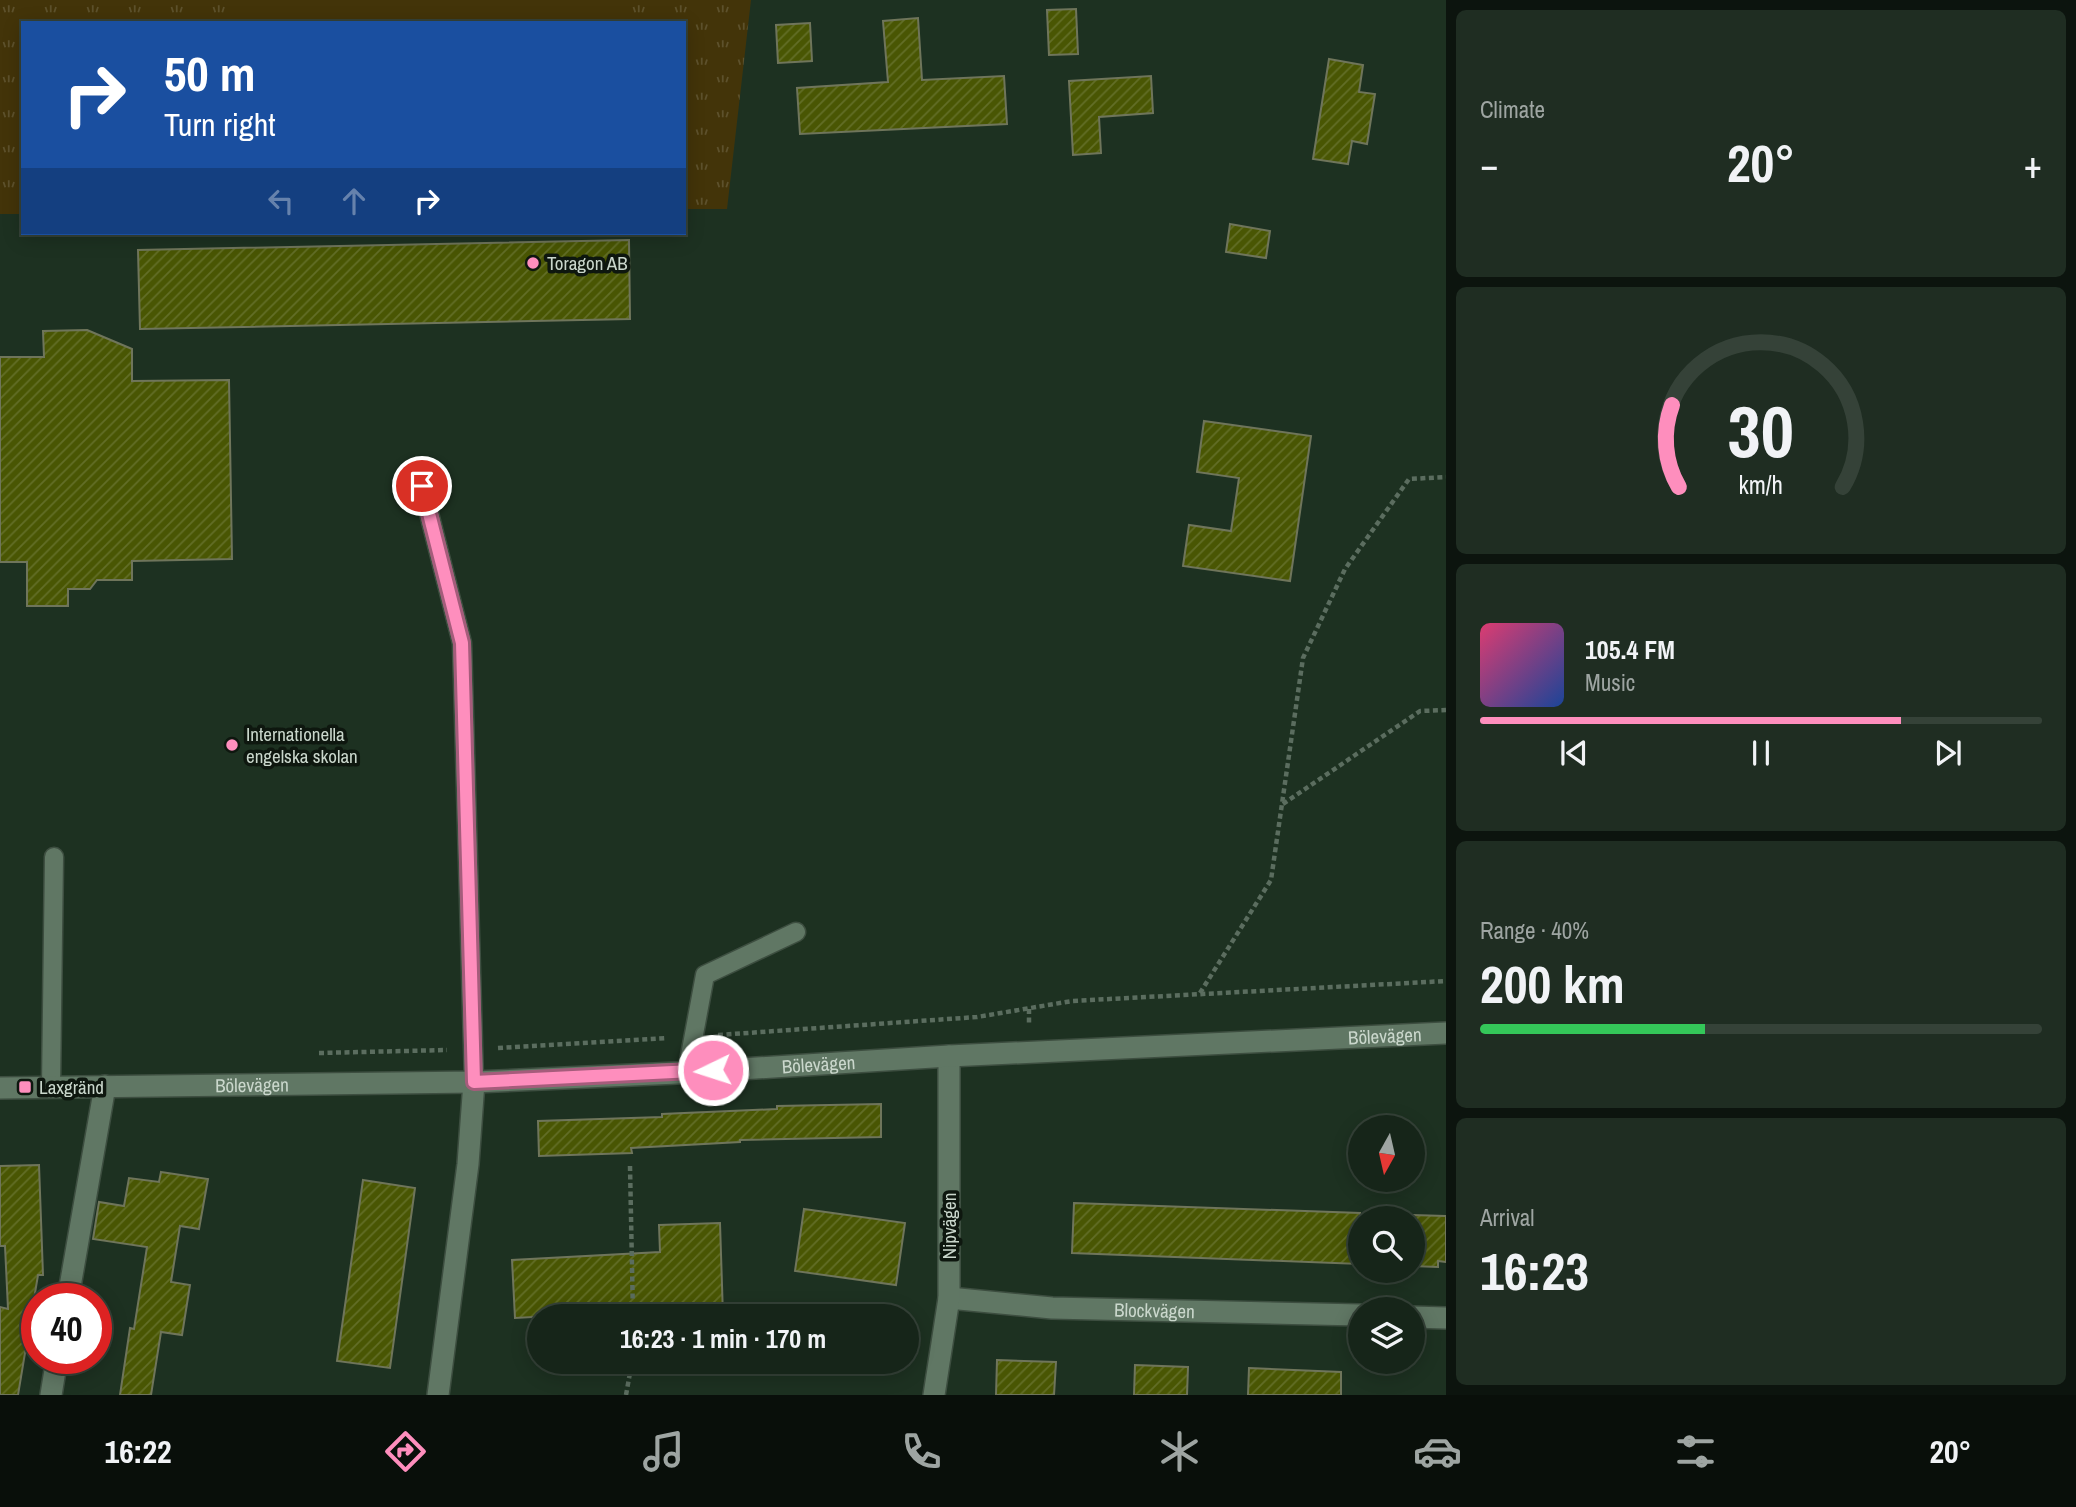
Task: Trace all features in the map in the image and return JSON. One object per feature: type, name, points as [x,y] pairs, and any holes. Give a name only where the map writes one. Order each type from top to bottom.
[{"type":"street","name":"Bölevägen","points":[[0,1088],[474,1082],[1446,1032]]},
{"type":"street","name":"Nipvägen","points":[[934,1395],[949,1298],[949,1056]]},
{"type":"street","points":[[438,1395],[468,1164],[474,1082]]},
{"type":"street","points":[[71,1283],[105,1086]]},
{"type":"street","name":"Blockvägen","points":[[949,1298],[1052,1308],[1348,1315]]},
{"type":"street","points":[[1425,1317],[1446,1318]]},
{"type":"street","points":[[51,1395],[54,1374]]},
{"type":"lane","points":[[422,486],[462,643],[474,1082]]},
{"type":"lane","points":[[51,1087],[54,857]]},
{"type":"lane","points":[[687,1072],[705,975],[796,932]]},
{"type":"path","points":[[1199,994],[1271,880],[1303,658],[1345,569],[1409,479],[1446,477]]},
{"type":"path","points":[[1282,805],[1420,711],[1446,709]]},
{"type":"path","points":[[630,1166],[633,1304]]},
{"type":"path","points":[[626,1395],[630,1374]]},
{"type":"green space","points":[[0,0],[751,0],[727,209],[686,209],[686,21],[21,21],[21,214],[0,214]]},
{"type":"green space","points":[[233,0],[612,0],[612,21],[233,21]]},
{"type":"building","points":[[1076,9],[1078,54],[1049,55],[1047,10]]},
{"type":"building","points":[[918,18],[922,80],[1004,76],[1007,124],[800,134],[797,88],[888,82],[883,21]]},
{"type":"building","points":[[810,23],[812,61],[778,63],[776,25]]},
{"type":"building","points":[[1329,59],[1363,65],[1359,92],[1375,94],[1367,144],[1352,141],[1348,164],[1313,159]]},
{"type":"building","points":[[1151,76],[1153,113],[1099,117],[1101,153],[1073,155],[1069,81]]},
{"type":"building","points":[[1230,224],[1270,231],[1266,258],[1226,252]]},
{"type":"building","points":[[629,240],[630,319],[140,329],[138,250]]},
{"type":"building","points":[[87,330],[132,349],[132,381],[229,380],[232,559],[132,561],[132,580],[97,580],[90,589],[68,589],[68,606],[27,606],[27,562],[0,562],[0,357],[44,357],[43,331]]},
{"type":"building","points":[[1204,421],[1311,436],[1290,581],[1183,566],[1189,525],[1231,531],[1239,478],[1197,472]]},
{"type":"building","points":[[881,1104],[881,1137],[740,1140],[631,1148],[632,1153],[539,1156],[538,1121],[662,1117],[662,1114],[777,1109],[777,1106]]},
{"type":"building","points":[[39,1165],[43,1275],[38,1275],[37,1283],[21,1283],[22,1374],[18,1395],[0,1395],[0,1307],[8,1309],[5,1246],[0,1246],[0,1166]]},
{"type":"building","points":[[161,1172],[208,1179],[199,1229],[180,1226],[171,1282],[190,1285],[182,1335],[161,1332],[151,1395],[120,1395],[130,1328],[134,1329],[147,1247],[93,1239],[99,1202],[124,1206],[129,1178],[159,1182]]},
{"type":"building","points":[[363,1180],[415,1188],[390,1368],[337,1361]]},
{"type":"building","points":[[1074,1203],[1348,1213],[1348,1264],[1072,1253]]},
{"type":"building","points":[[804,1209],[905,1223],[896,1285],[795,1271]]},
{"type":"building","points":[[1425,1215],[1446,1216],[1446,1262],[1438,1261],[1438,1267],[1425,1266]]},
{"type":"building","points":[[720,1223],[723,1304],[527,1304],[527,1317],[515,1318],[512,1260],[660,1252],[659,1225]]},
{"type":"building","points":[[997,1360],[1056,1362],[1054,1395],[996,1395]]},
{"type":"building","points":[[1135,1365],[1188,1367],[1187,1395],[1134,1395]]},
{"type":"building","points":[[1249,1368],[1341,1372],[1341,1395],[1248,1395]]},
{"type":"place","name":"Toragon AB","points":[[533,263]]},
{"type":"place","name":"Internationella engelska skolan","points":[[232,745]]},
{"type":"place","name":"Laxgränd","points":[[25,1087]]},
{"type":"route","points":[[422,486],[462,643],[474,1082],[713,1070]]}]
